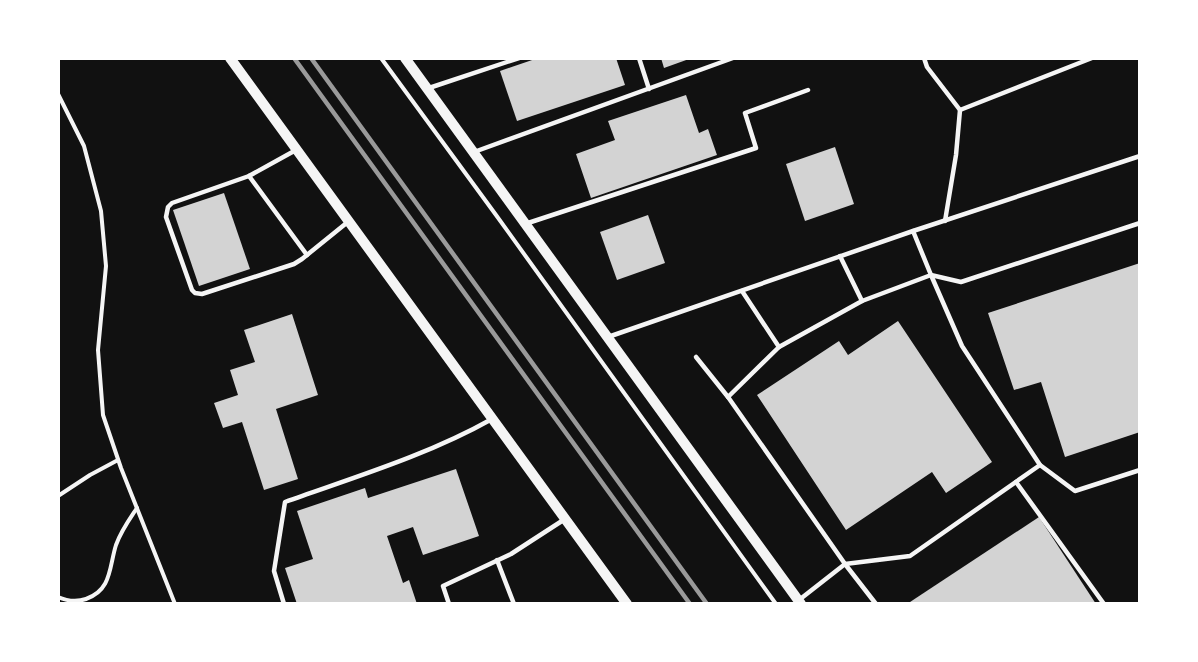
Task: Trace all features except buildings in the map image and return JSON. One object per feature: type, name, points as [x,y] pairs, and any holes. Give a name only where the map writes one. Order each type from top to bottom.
[{"type":"street","points":[[230,58],[627,603]]},
{"type":"street","points":[[405,58],[800,602]]},
{"type":"lane","points":[[427,88],[519,58]]},
{"type":"lane","points":[[639,58],[649,89]]},
{"type":"lane","points":[[473,152],[734,58]]},
{"type":"lane","points":[[924,58],[927,67],[960,110],[956,155],[945,221]]},
{"type":"lane","points":[[960,110],[1092,58]]},
{"type":"lane","points":[[525,224],[756,148],[745,113],[808,90]]},
{"type":"lane","points":[[296,150],[249,176],[172,203],[168,207],[166,218],[192,290],[199,294],[209,292],[294,264],[349,221]]},
{"type":"lane","points":[[609,338],[840,256],[1140,156]]},
{"type":"lane","points":[[249,176],[307,255]]},
{"type":"lane","points":[[728,397],[779,347],[862,301],[931,275],[961,282],[1140,223]]},
{"type":"lane","points":[[913,231],[962,346],[1040,465],[1075,491],[1140,470]]},
{"type":"lane","points":[[840,256],[862,301]]},
{"type":"lane","points":[[742,291],[779,347]]},
{"type":"lane","points":[[696,357],[728,397],[845,564],[876,603]]},
{"type":"lane","points":[[284,603],[274,571],[285,502],[403,460],[463,435],[493,419]]},
{"type":"lane","points":[[800,602],[845,564],[910,556],[1040,465]]},
{"type":"lane","points":[[1016,482],[1104,603]]},
{"type":"lane","points":[[449,603],[443,586],[511,554],[565,519]]},
{"type":"lane","points":[[497,560],[514,603]]},
{"type":"path","points":[[381,58],[776,603]]},
{"type":"path","points":[[58,94],[84,146],[101,211],[106,266],[98,350],[103,415],[118,460],[175,603]]},
{"type":"path","points":[[58,496],[118,460]]},
{"type":"path","points":[[60,597],[65,600],[82,600],[96,595],[108,579],[122,531],[137,508]]},
{"type":"path","points":[[60,597],[65,603]]},
{"type":"path","points":[[88,603],[91,597]]},
{"type":"railway","points":[[294,58],[690,604]]},
{"type":"railway","points":[[311,58],[707,604]]}]
